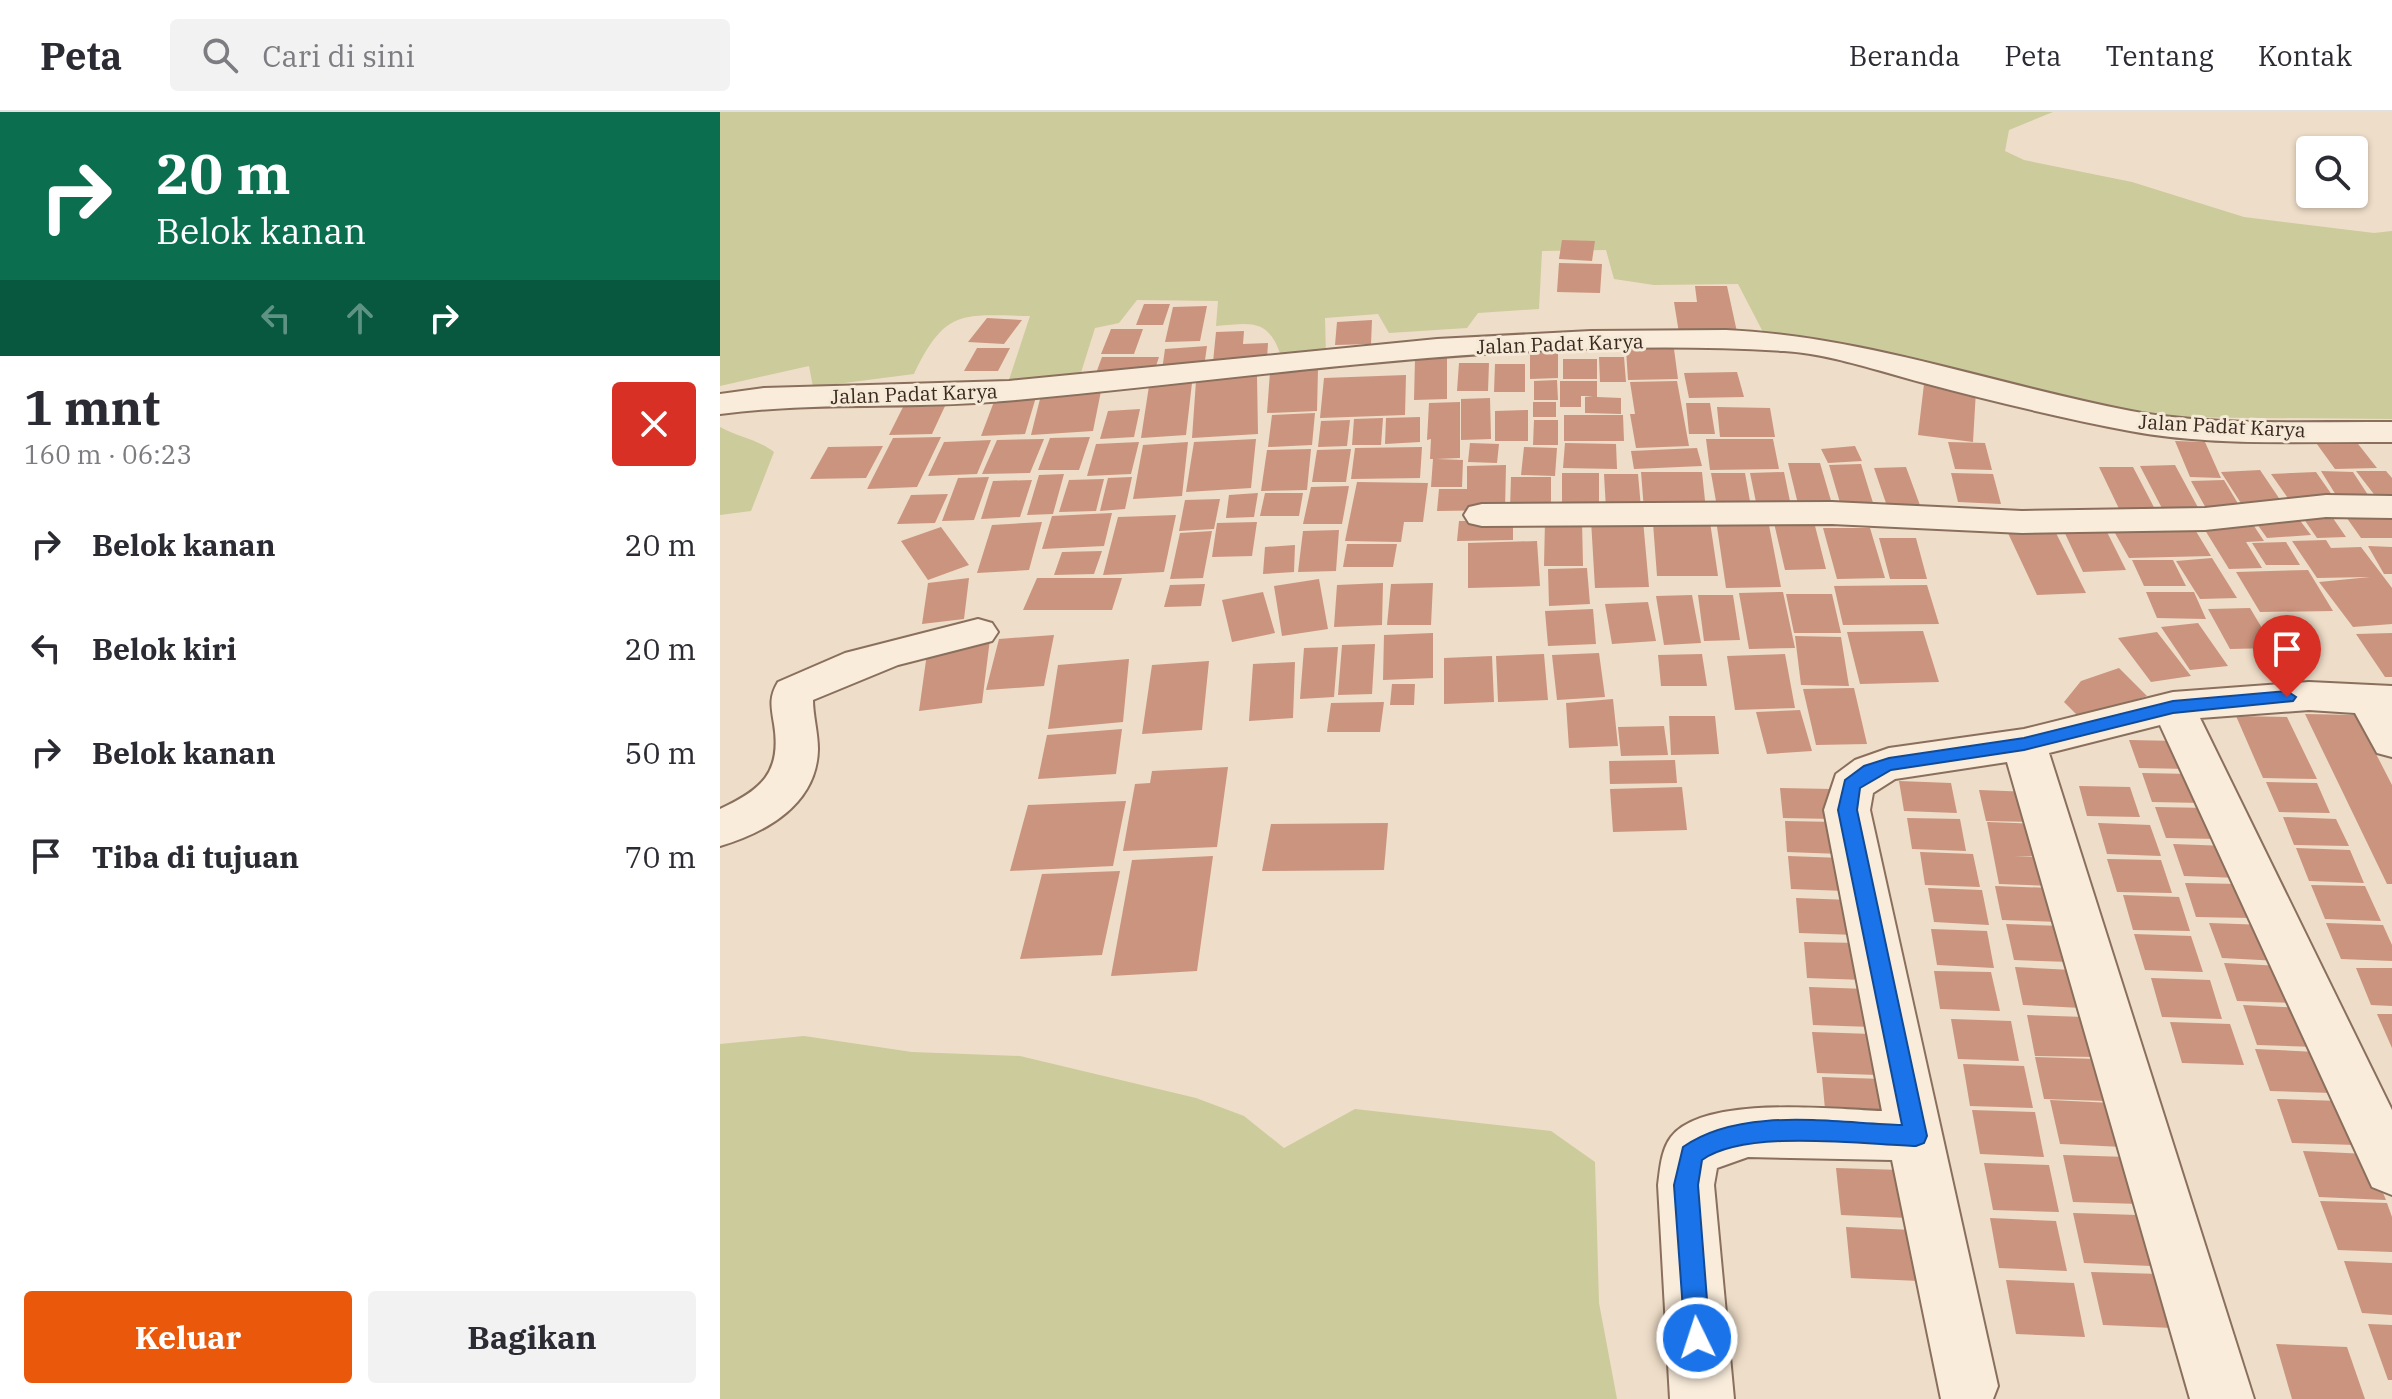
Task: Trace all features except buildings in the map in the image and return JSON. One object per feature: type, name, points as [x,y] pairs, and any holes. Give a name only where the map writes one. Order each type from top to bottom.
[{"type":"street","name":"Jalan Padat Karya","points":[[720,404],[764,398],[921,396],[1038,388],[1437,349],[1591,340],[1726,339],[1790,342],[1845,352],[2009,395],[2135,422],[2220,430],[2392,432]]},
{"type":"street","points":[[1482,515],[1832,513],[2022,522],[2205,519],[2326,506],[2392,507]]},
{"type":"street","points":[[720,829],[767,806],[790,786],[797,746],[796,725],[789,701],[793,692],[830,674],[891,653],[978,632]]},
{"type":"street","points":[[1967,1386],[1847,810],[1852,785],[1871,771],[1889,764],[2024,744],[2173,707],[2242,699],[2309,696],[2380,699],[2392,742]]},
{"type":"street","points":[[2173,707],[2392,1169]]},
{"type":"street","points":[[2024,744],[2222,1399]]},
{"type":"street","points":[[1702,1399],[1686,1185],[1691,1154],[1712,1140],[1748,1132],[1916,1136]]},
{"type":"green space","points":[[720,112],[2053,112],[2009,130],[2005,151],[2024,160],[2132,182],[2244,217],[2374,233],[2392,231],[2392,419],[2150,417],[1854,347],[1764,334],[1738,284],[1654,285],[1614,279],[1606,250],[1542,251],[1539,309],[1478,313],[1467,328],[1389,333],[1378,314],[1325,318],[1326,356],[1282,359],[1271,336],[1258,326],[1216,326],[1218,301],[1137,300],[1119,323],[1095,328],[1079,379],[1007,386],[1030,316],[988,315],[972,316],[947,326],[925,352],[914,374],[813,387],[809,366],[720,386]]},
{"type":"green space","points":[[720,427],[774,452],[751,511],[720,515]]},
{"type":"green space","points":[[804,1036],[912,1052],[1020,1056],[1196,1098],[1244,1116],[1284,1148],[1355,1109],[1551,1131],[1595,1162],[1599,1303],[1617,1399],[720,1399],[720,1044]]},
{"type":"route","points":[[1697,1338],[1686,1185],[1691,1154],[1712,1140],[1748,1132],[1916,1136],[1847,810],[1852,785],[1871,771],[1889,764],[2024,744],[2173,707],[2287,697]]}]
